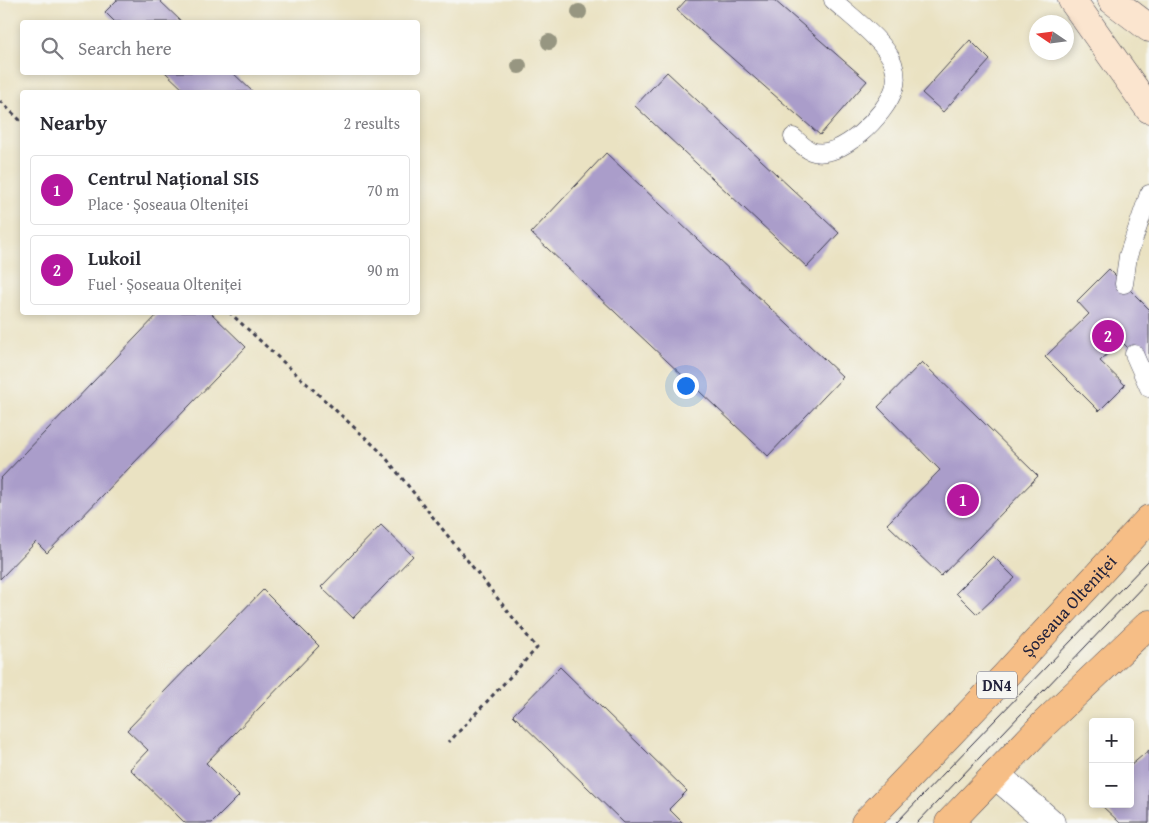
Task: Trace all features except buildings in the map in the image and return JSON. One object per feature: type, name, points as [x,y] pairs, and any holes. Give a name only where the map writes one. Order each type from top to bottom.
[{"type":"main road","points":[[1072,0],[1149,109]]},
{"type":"main road","points":[[1112,0],[1149,28]]},
{"type":"main road","points":[[1126,543],[1149,508]]},
{"type":"main road","name":"Șoseaua Olteniței","points":[[865,823],[1011,670],[1149,519]]},
{"type":"main road","points":[[949,823],[1149,624]]},
{"type":"street","points":[[996,775],[1051,823]]},
{"type":"lane","points":[[793,137],[810,150],[821,152],[836,150],[850,144],[884,108],[894,90],[896,75],[893,60],[882,46],[833,0]]},
{"type":"lane","points":[[1124,284],[1128,256],[1149,194]]},
{"type":"lane","points":[[1134,354],[1149,388]]},
{"type":"path","points":[[0,101],[20,120]]},
{"type":"path","points":[[232,315],[382,453],[537,648],[449,742]]},
{"type":"tram line","points":[[896,823],[1149,560]]},
{"type":"tram line","points":[[917,823],[1149,580]]},
{"type":"place","name":"Lukoil","points":[[1108,336]]},
{"type":"place","name":"Centrul Național SIS","points":[[963,500]]}]
